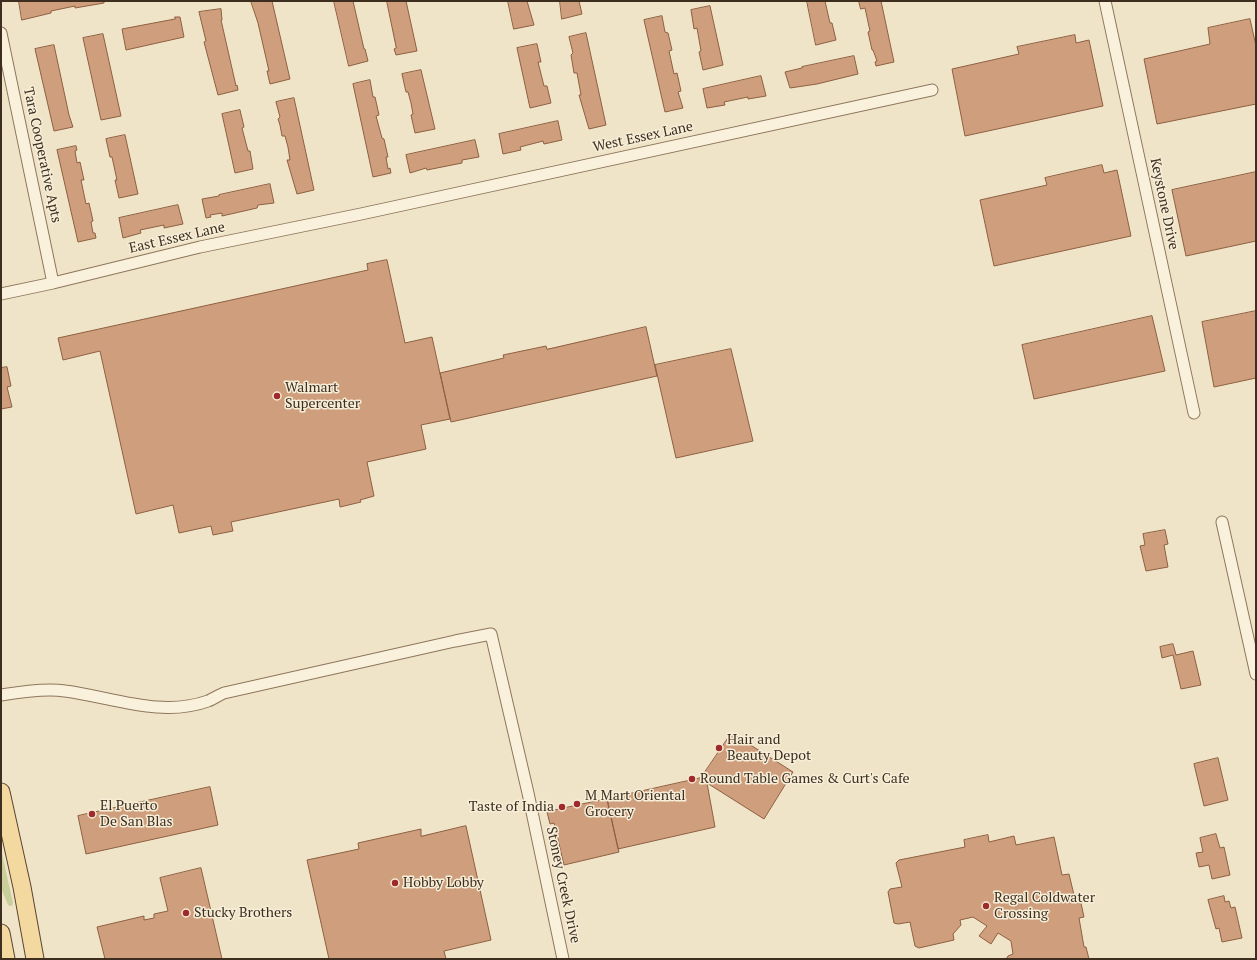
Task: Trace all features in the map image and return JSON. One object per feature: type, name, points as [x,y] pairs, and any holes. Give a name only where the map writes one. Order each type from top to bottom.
[{"type":"main road","points":[[1,792],[3,811],[22,887],[35,959]]},
{"type":"main road","points":[[1,933],[6,959]]},
{"type":"street","name":"Keystone Drive","points":[[1105,1],[1194,412]]},
{"type":"street","name":"Tara Cooperative Apts","points":[[1,33],[54,283]]},
{"type":"street","name":"West Essex Lane","points":[[361,214],[932,90]]},
{"type":"street","name":"East Essex Lane","points":[[1,294],[54,283],[200,247],[361,214]]},
{"type":"street","points":[[1222,522],[1256,674]]},
{"type":"street","name":"Stoney Creek Drive","points":[[1,695],[34,691],[63,690],[141,706],[168,707],[189,705],[207,701],[224,693],[491,634],[528,793],[563,959]]},
{"type":"green space","points":[[1,849],[13,903],[12,906],[8,905],[1,888]]},
{"type":"building","points":[[19,1],[104,1],[104,3],[75,8],[75,6],[51,11],[51,13],[22,20]]},
{"type":"building","points":[[251,1],[272,1],[290,79],[270,84],[267,71],[269,71],[258,23]]},
{"type":"building","points":[[334,1],[353,1],[368,61],[349,66]]},
{"type":"building","points":[[387,1],[406,1],[417,51],[396,55]]},
{"type":"building","points":[[508,1],[527,1],[534,25],[514,29]]},
{"type":"building","points":[[560,1],[579,1],[582,14],[562,19]]},
{"type":"building","points":[[807,1],[825,1],[836,40],[816,45]]},
{"type":"building","points":[[859,1],[881,1],[894,62],[876,66],[875,62],[877,61],[872,50],[865,8],[861,9]]},
{"type":"building","points":[[710,6],[723,65],[703,70],[699,52],[701,51],[697,28],[694,29],[691,10]]},
{"type":"building","points":[[221,9],[221,20],[238,90],[218,95],[204,42],[206,41],[199,12]]},
{"type":"building","points":[[662,16],[665,32],[668,33],[672,50],[669,51],[674,74],[677,73],[681,91],[678,92],[683,108],[665,112],[644,20]]},
{"type":"building","points":[[175,17],[180,17],[184,37],[126,50],[122,29],[175,19]]},
{"type":"building","points":[[1250,19],[1256,46],[1256,104],[1157,124],[1144,59],[1210,44],[1208,28]]},
{"type":"building","points":[[586,33],[606,125],[589,129],[579,95],[581,95],[577,73],[574,73],[571,55],[573,53],[569,37]]},
{"type":"building","points":[[103,34],[121,116],[101,120],[83,38]]},
{"type":"building","points":[[1075,35],[1076,43],[1089,40],[1103,106],[965,136],[952,69],[1019,54],[1017,47]]},
{"type":"building","points":[[537,44],[541,62],[538,62],[544,86],[547,86],[551,103],[530,108],[517,48]]},
{"type":"building","points":[[54,45],[73,127],[54,131],[35,49]]},
{"type":"building","points":[[854,56],[858,74],[817,84],[790,88],[785,72]]},
{"type":"building","points":[[421,70],[435,129],[415,133],[411,115],[413,114],[411,103],[408,92],[406,92],[402,74]]},
{"type":"building","points":[[761,76],[766,96],[748,99],[748,97],[724,102],[725,105],[707,108],[703,89]]},
{"type":"building","points":[[370,80],[373,97],[375,97],[379,115],[376,116],[382,138],[384,139],[388,157],[386,157],[388,169],[390,168],[391,173],[373,177],[353,84]]},
{"type":"building","points":[[294,98],[314,190],[297,194],[287,160],[290,160],[288,147],[285,136],[282,136],[278,119],[280,117],[276,102]]},
{"type":"building","points":[[240,110],[244,127],[242,128],[248,151],[250,151],[253,169],[235,173],[222,114]]},
{"type":"building","points":[[558,121],[562,140],[544,144],[543,141],[520,147],[521,150],[503,154],[499,134]]},
{"type":"building","points":[[125,135],[138,194],[119,198],[112,157],[110,157],[106,139]]},
{"type":"building","points":[[475,140],[479,157],[462,160],[462,163],[427,170],[426,168],[410,173],[406,155]]},
{"type":"building","points":[[76,146],[77,150],[75,151],[77,163],[80,162],[84,180],[81,180],[86,204],[89,203],[93,221],[91,222],[93,233],[95,233],[96,238],[78,242],[57,150]]},
{"type":"building","points":[[1102,165],[1104,173],[1117,170],[1131,236],[994,266],[980,200],[1047,185],[1045,178]]},
{"type":"building","points":[[1256,172],[1256,241],[1186,256],[1172,190]]},
{"type":"building","points":[[270,184],[274,203],[258,205],[257,208],[222,216],[222,213],[210,215],[211,217],[206,218],[202,199]]},
{"type":"building","points":[[178,205],[183,224],[164,228],[164,225],[140,230],[141,233],[123,238],[119,218]]},
{"type":"building","name":"Walmart Supercenter","points":[[387,260],[405,343],[432,337],[450,419],[421,425],[426,449],[367,462],[374,496],[360,500],[361,502],[340,507],[339,499],[231,522],[233,531],[213,535],[211,526],[179,533],[173,505],[136,514],[100,351],[63,360],[58,338],[368,270],[367,264]]},
{"type":"building","points":[[1256,311],[1256,378],[1214,387],[1202,322]]},
{"type":"building","points":[[1152,316],[1165,371],[1034,399],[1022,345]]},
{"type":"building","points":[[646,327],[657,376],[451,422],[440,373],[504,358],[503,355],[546,346],[547,349]]},
{"type":"building","points":[[731,349],[753,441],[676,458],[655,365]]},
{"type":"building","points":[[7,367],[11,386],[7,387],[12,407],[1,409],[1,368]]},
{"type":"building","points":[[1165,530],[1168,544],[1164,545],[1168,567],[1146,571],[1140,546],[1145,545],[1143,534]]},
{"type":"building","points":[[1173,644],[1176,655],[1193,651],[1201,685],[1181,689],[1173,655],[1162,658],[1160,647]]},
{"type":"building","points":[[731,734],[793,772],[764,819],[701,778]]},
{"type":"building","points":[[1218,758],[1228,800],[1204,806],[1194,764]]},
{"type":"building","points":[[701,778],[707,783],[715,827],[618,849],[607,799]]},
{"type":"building","points":[[210,787],[218,825],[86,854],[78,816]]},
{"type":"building","points":[[607,799],[619,852],[564,865],[554,823],[550,824],[547,812]]},
{"type":"building","name":"Hobby Lobby","points":[[466,826],[491,940],[444,951],[446,959],[329,959],[307,860],[359,849],[358,843],[421,829],[421,836]]},
{"type":"building","points":[[1216,834],[1220,848],[1224,847],[1230,875],[1212,879],[1209,865],[1199,867],[1196,853],[1203,852],[1200,838]]},
{"type":"building","name":"Regal Coldwater Crossing","points":[[988,835],[989,842],[1014,836],[1016,845],[1054,837],[1062,875],[1069,874],[1074,895],[1079,894],[1084,917],[1079,918],[1084,947],[1086,947],[1089,959],[1006,959],[1008,956],[1013,954],[1011,941],[998,933],[991,944],[979,936],[987,926],[973,917],[960,920],[961,925],[953,934],[954,940],[919,948],[915,946],[910,922],[898,924],[894,923],[888,892],[890,889],[902,887],[896,863],[899,860],[965,847],[964,840]]},
{"type":"building","name":"Stucky Brothers","points":[[201,868],[222,959],[105,959],[97,927],[144,916],[144,920],[154,918],[154,914],[168,911],[160,878]]},
{"type":"building","points":[[1224,896],[1225,902],[1229,901],[1231,908],[1235,907],[1242,938],[1222,942],[1219,928],[1216,929],[1208,900]]},
{"type":"place","name":"Walmart Supercenter","points":[[277,396]]},
{"type":"place","name":"Hair and Beauty Depot","points":[[719,748]]},
{"type":"place","name":"Round Table Games & Curt's Cafe","points":[[692,779]]},
{"type":"place","name":"M Mart Oriental Grocery","points":[[577,804]]},
{"type":"place","name":"Taste of India","points":[[562,807]]},
{"type":"place","name":"El Puerto De San Blas","points":[[92,814]]},
{"type":"place","name":"Hobby Lobby","points":[[395,883]]},
{"type":"place","name":"Regal Coldwater Crossing","points":[[986,906]]},
{"type":"place","name":"Stucky Brothers","points":[[186,913]]}]
